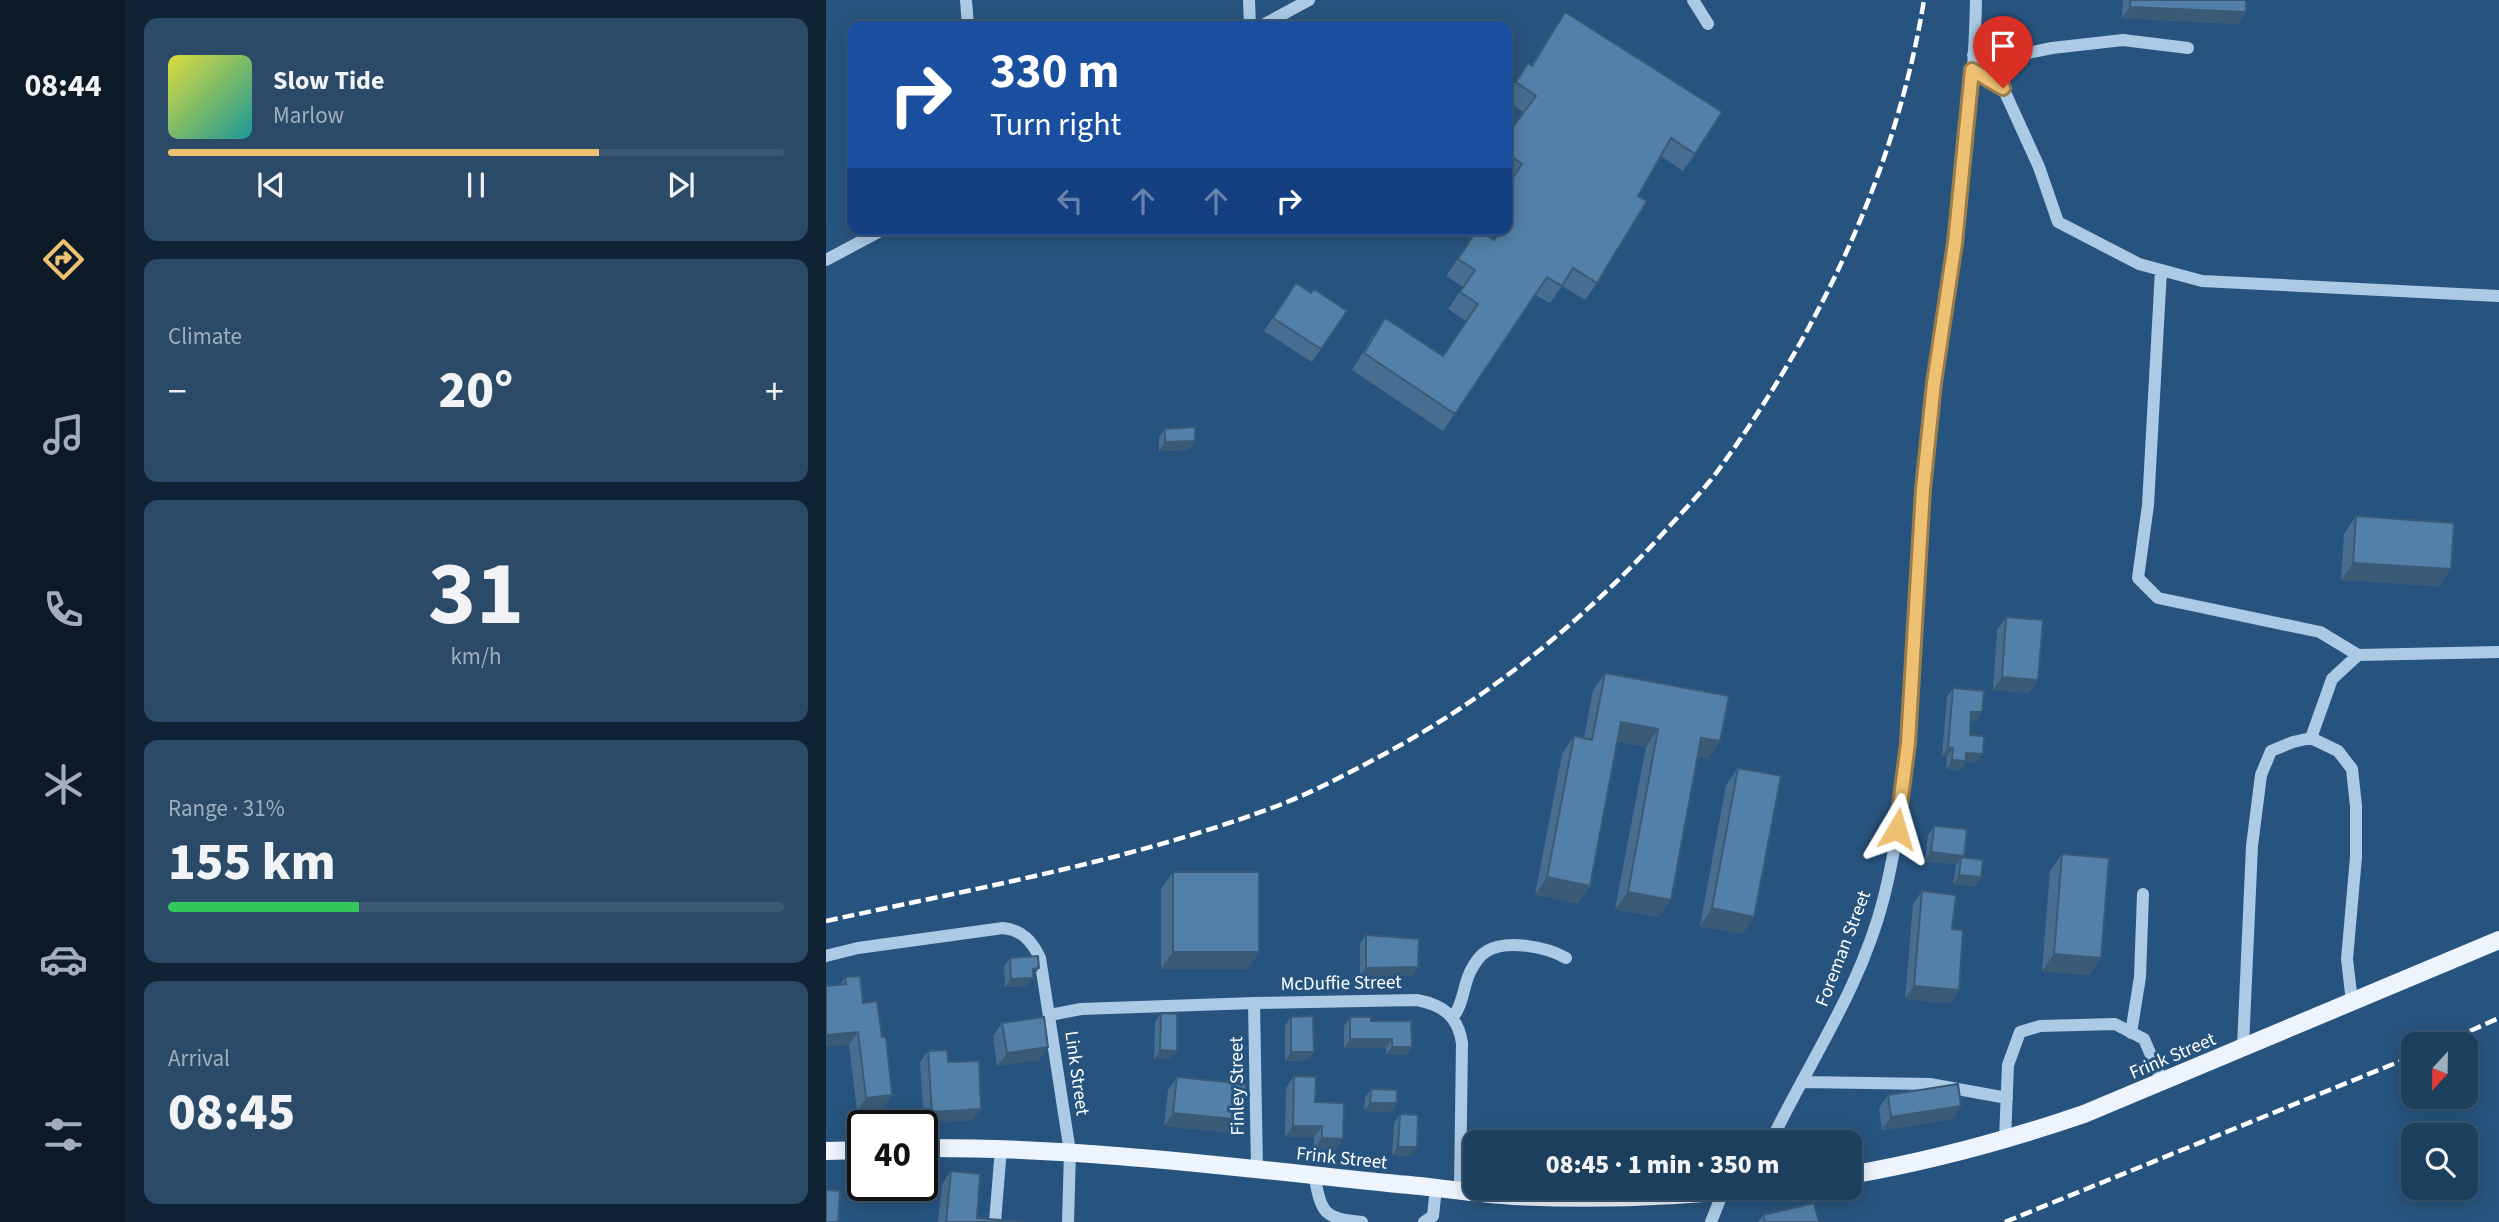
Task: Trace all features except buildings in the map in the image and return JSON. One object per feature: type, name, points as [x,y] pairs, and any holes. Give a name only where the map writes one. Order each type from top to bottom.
[{"type":"main road","name":"Frink Street","points":[[1862,1173],[1920,1163],[2084,1114],[2499,940]]},
{"type":"main road","name":"Frink Street","points":[[938,1148],[1070,1152],[1463,1190]]},
{"type":"main road","points":[[826,1151],[847,1150]]},
{"type":"street","points":[[966,0],[968,21]]},
{"type":"street","points":[[1249,0],[1250,21]]},
{"type":"street","points":[[1270,21],[1309,0]]},
{"type":"street","points":[[1693,0],[1708,24]]},
{"type":"street","name":"Foreman Street","points":[[1777,1130],[1838,1016],[1872,935],[1884,898],[1897,829],[1908,743],[1923,489],[1934,383],[1959,209],[1976,0]]},
{"type":"street","points":[[1973,55],[2013,56],[2052,48],[2123,40],[2188,48]]},
{"type":"street","points":[[1972,70],[2003,88],[2039,167],[2058,222],[2140,264],[2202,281],[2499,296]]},
{"type":"street","points":[[826,260],[873,235]]},
{"type":"street","points":[[2161,270],[2148,505],[2138,579],[2158,598],[2320,632],[2358,655],[2499,652]]},
{"type":"street","points":[[2311,738],[2332,679],[2358,655]]},
{"type":"street","points":[[2243,1048],[2252,846],[2261,775],[2271,751],[2311,738],[2338,751],[2352,769],[2356,806],[2356,857],[2347,959],[2352,1002]]},
{"type":"street","points":[[2131,1032],[2140,977],[2143,894]]},
{"type":"street","name":"Link Street","points":[[826,956],[858,948],[1003,928],[1014,929],[1025,935],[1040,958],[1050,1015],[1070,1152],[1068,1222]]},
{"type":"street","points":[[1460,1190],[1462,1043],[1454,1017],[1460,1007],[1470,972],[1477,960],[1487,951],[1505,946],[1543,948],[1566,958]]},
{"type":"street","name":"McDuffie Street","points":[[1050,1015],[1081,1009],[1417,1000],[1431,1002],[1454,1017]]},
{"type":"street","name":"Finley Street","points":[[1254,1003],[1257,1169]]},
{"type":"street","points":[[2005,1139],[2008,1065],[2021,1032],[2040,1026],[2115,1024],[2144,1039],[2162,1081]]},
{"type":"street","points":[[1803,1082],[1930,1084],[2007,1098]]},
{"type":"street","points":[[995,1222],[1001,1148]]},
{"type":"street","points":[[1314,1175],[1321,1206],[1334,1220],[1362,1222]]},
{"type":"street","points":[[1424,1222],[1433,1216],[1436,1188]]},
{"type":"street","points":[[1712,1222],[1720,1200]]},
{"type":"railway","points":[[826,921],[1110,858],[1166,843],[1277,806],[1375,759],[1455,712],[1493,686],[1566,628],[1634,564],[1705,487],[1754,419],[1788,363],[1820,306],[1873,188],[1894,127],[1924,0]]},
{"type":"railway","points":[[2468,1032],[2499,1018]]},
{"type":"railway","points":[[2005,1222],[2401,1061]]},
{"type":"route","points":[[1897,829],[1908,743],[1923,489],[1934,383],[1955,243],[1972,70],[2003,88]]}]
